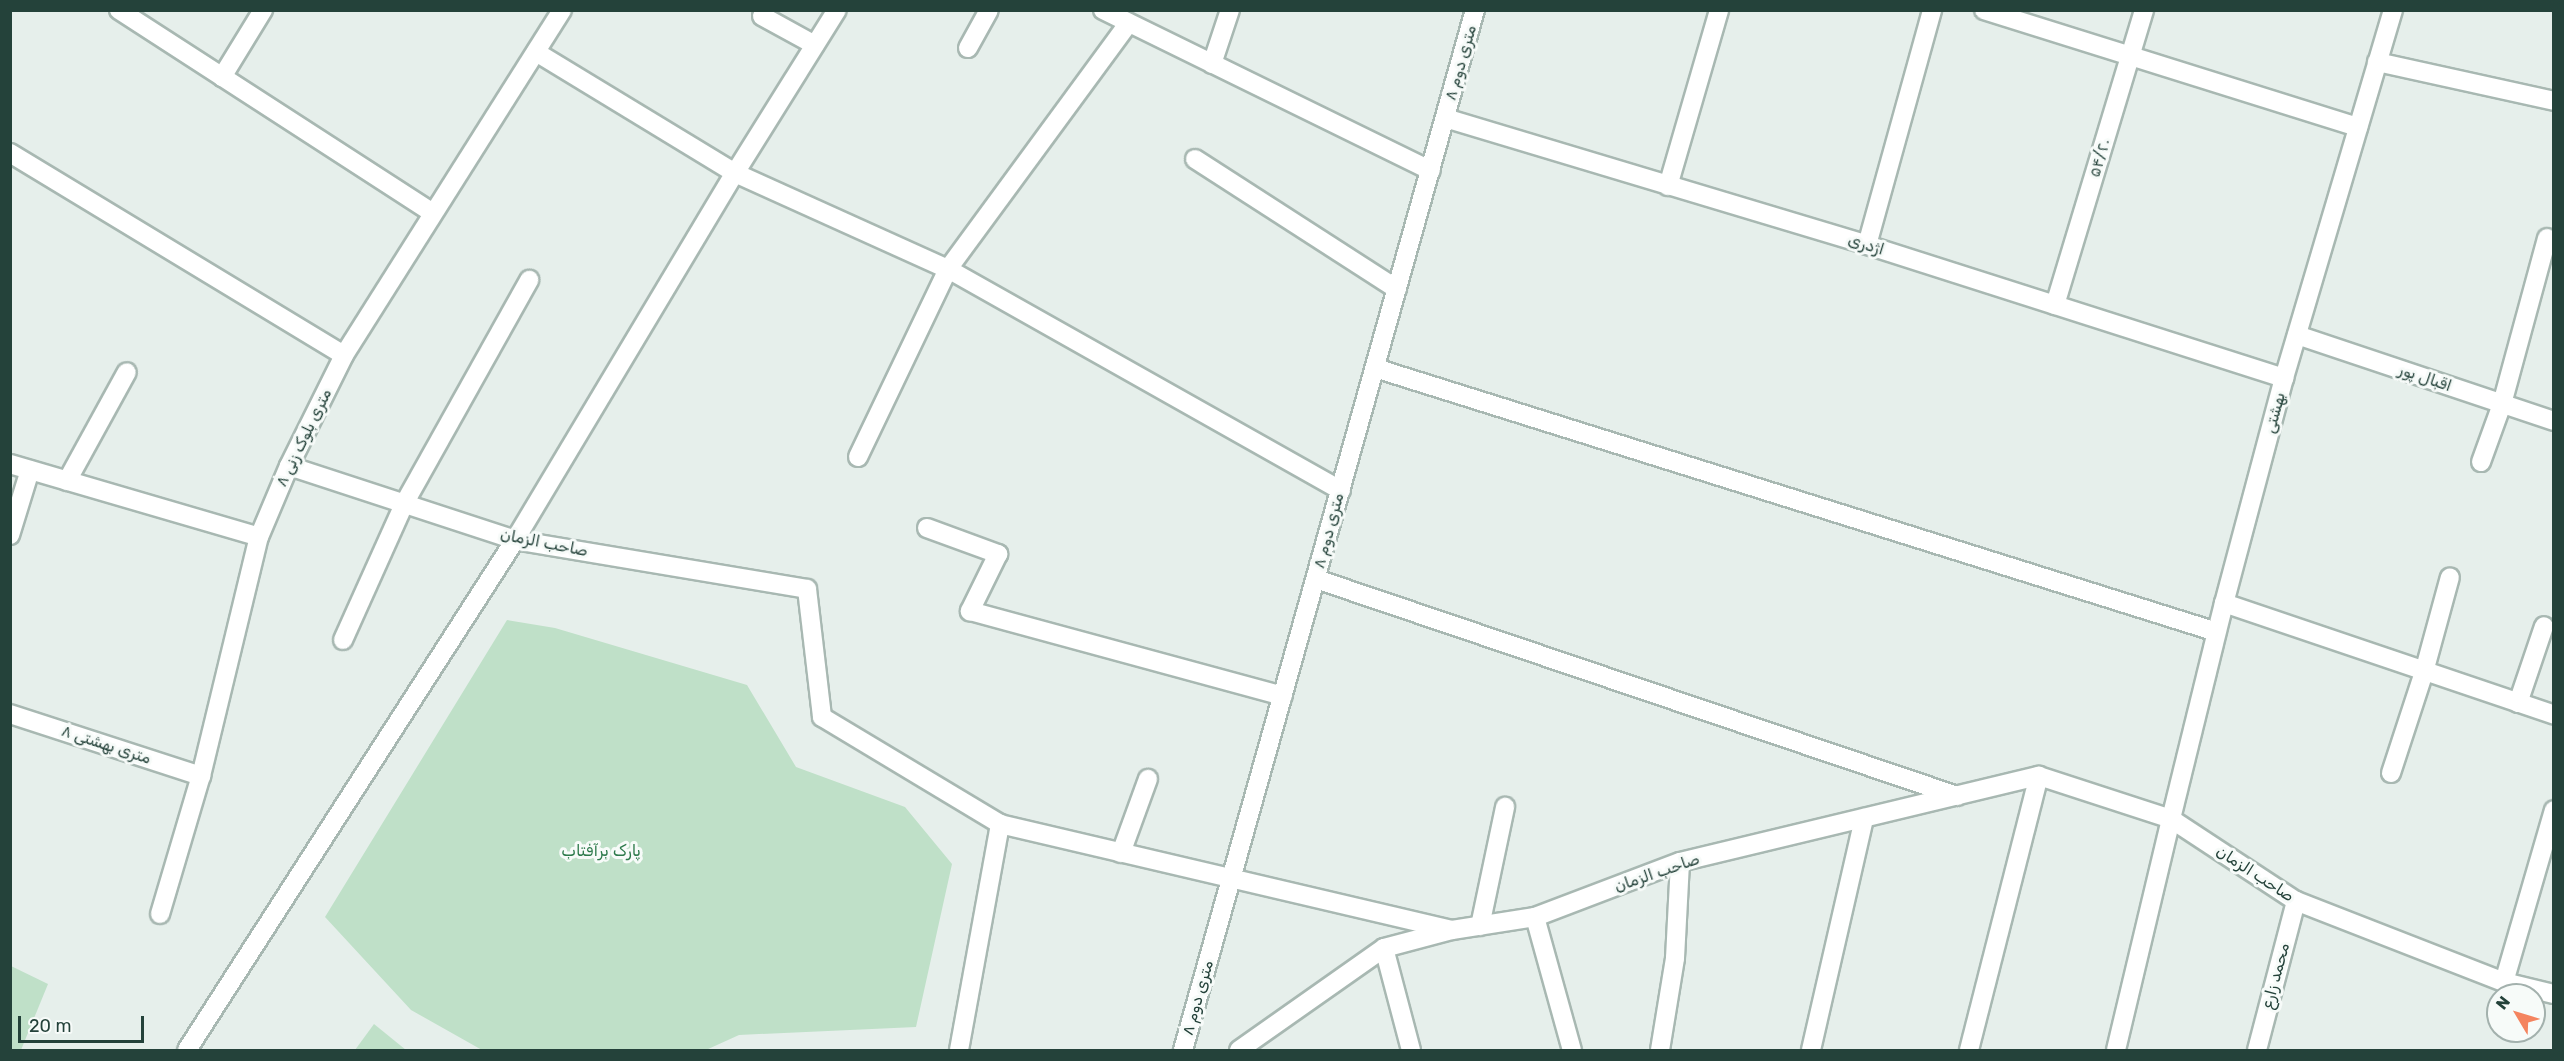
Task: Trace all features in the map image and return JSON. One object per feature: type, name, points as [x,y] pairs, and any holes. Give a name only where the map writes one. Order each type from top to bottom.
[{"type":"street","points":[[119,10],[433,213]]},
{"type":"street","points":[[222,77],[263,10]]},
{"type":"street","name":"۸ متری بلوک زنی","points":[[160,914],[201,776],[259,537],[289,466],[344,354],[562,10]]},
{"type":"street","points":[[187,1050],[515,540],[735,173],[837,10]]},
{"type":"street","points":[[968,48],[989,10]]},
{"type":"street","points":[[1103,10],[1431,171]]},
{"type":"street","points":[[1212,64],[1230,10]]},
{"type":"street","name":"۸ متری دوم","points":[[1183,1050],[1475,10]]},
{"type":"street","points":[[1668,186],[1719,10]]},
{"type":"street","points":[[1868,245],[1932,10]]},
{"type":"street","points":[[1984,10],[2358,127]]},
{"type":"street","name":"۵۴/۲۰","points":[[2055,305],[2144,10]]},
{"type":"street","name":"بهشتی","points":[[2116,1050],[2224,603],[2284,378],[2393,10]]},
{"type":"street","points":[[762,16],[815,45]]},
{"type":"street","points":[[858,457],[948,269],[1128,23]]},
{"type":"street","points":[[536,52],[735,173],[948,269],[1341,490]]},
{"type":"street","points":[[2377,62],[2553,101]]},
{"type":"street","name":"اژدری","points":[[1445,118],[1868,245],[2284,378]]},
{"type":"street","points":[[10,153],[344,354]]},
{"type":"street","points":[[1195,159],[1397,289]]},
{"type":"street","points":[[2481,462],[2502,404],[2547,238]]},
{"type":"street","points":[[343,640],[404,504],[528,280]]},
{"type":"street","name":"اقبال پور","points":[[2297,335],[2553,421]]},
{"type":"street","points":[[1375,368],[2217,632]]},
{"type":"street","points":[[68,481],[128,372]]},
{"type":"street","points":[[10,465],[259,537]]},
{"type":"street","name":"صاحب الزمان","points":[[289,466],[515,540],[807,589],[822,717],[1000,824]]},
{"type":"street","points":[[10,535],[30,470]]},
{"type":"street","points":[[927,528],[998,554],[970,611],[1282,696]]},
{"type":"street","points":[[2391,773],[2424,672],[2450,577]]},
{"type":"street","points":[[1316,579],[1957,796],[2039,776],[1968,1050]]},
{"type":"street","points":[[2224,603],[2553,715]]},
{"type":"street","points":[[2518,703],[2544,626]]},
{"type":"street","name":"۸ متری بهشتی","points":[[10,714],[201,776]]},
{"type":"street","name":"صاحب الزمان","points":[[2039,776],[2171,819],[2296,901],[2504,982],[2553,994]]},
{"type":"street","points":[[1121,853],[1148,779]]},
{"type":"street","name":"صاحب الزمان","points":[[1452,930],[1535,917],[1680,862],[1957,796]]},
{"type":"street","points":[[1480,926],[1505,807]]},
{"type":"street","points":[[2504,982],[2553,810]]},
{"type":"street","points":[[1811,1050],[1863,818]]},
{"type":"street","points":[[959,1050],[1000,824],[1452,930]]},
{"type":"street","points":[[1660,1050],[1675,958],[1680,862]]},
{"type":"street","name":"محمد زارع","points":[[2257,1050],[2296,901]]},
{"type":"street","points":[[1535,917],[1572,1050]]},
{"type":"street","points":[[1239,1050],[1384,948],[1452,930]]},
{"type":"street","points":[[1384,948],[1411,1050]]},
{"type":"green space","name":"پارک برآفتاب","points":[[507,620],[555,628],[747,685],[796,767],[905,807],[952,864],[916,1027],[739,1035],[706,1050],[482,1050],[411,1010],[325,917]]},
{"type":"green space","points":[[11,966],[48,984],[21,1050],[11,1050]]},
{"type":"green space","points":[[374,1024],[406,1050],[355,1050]]}]
